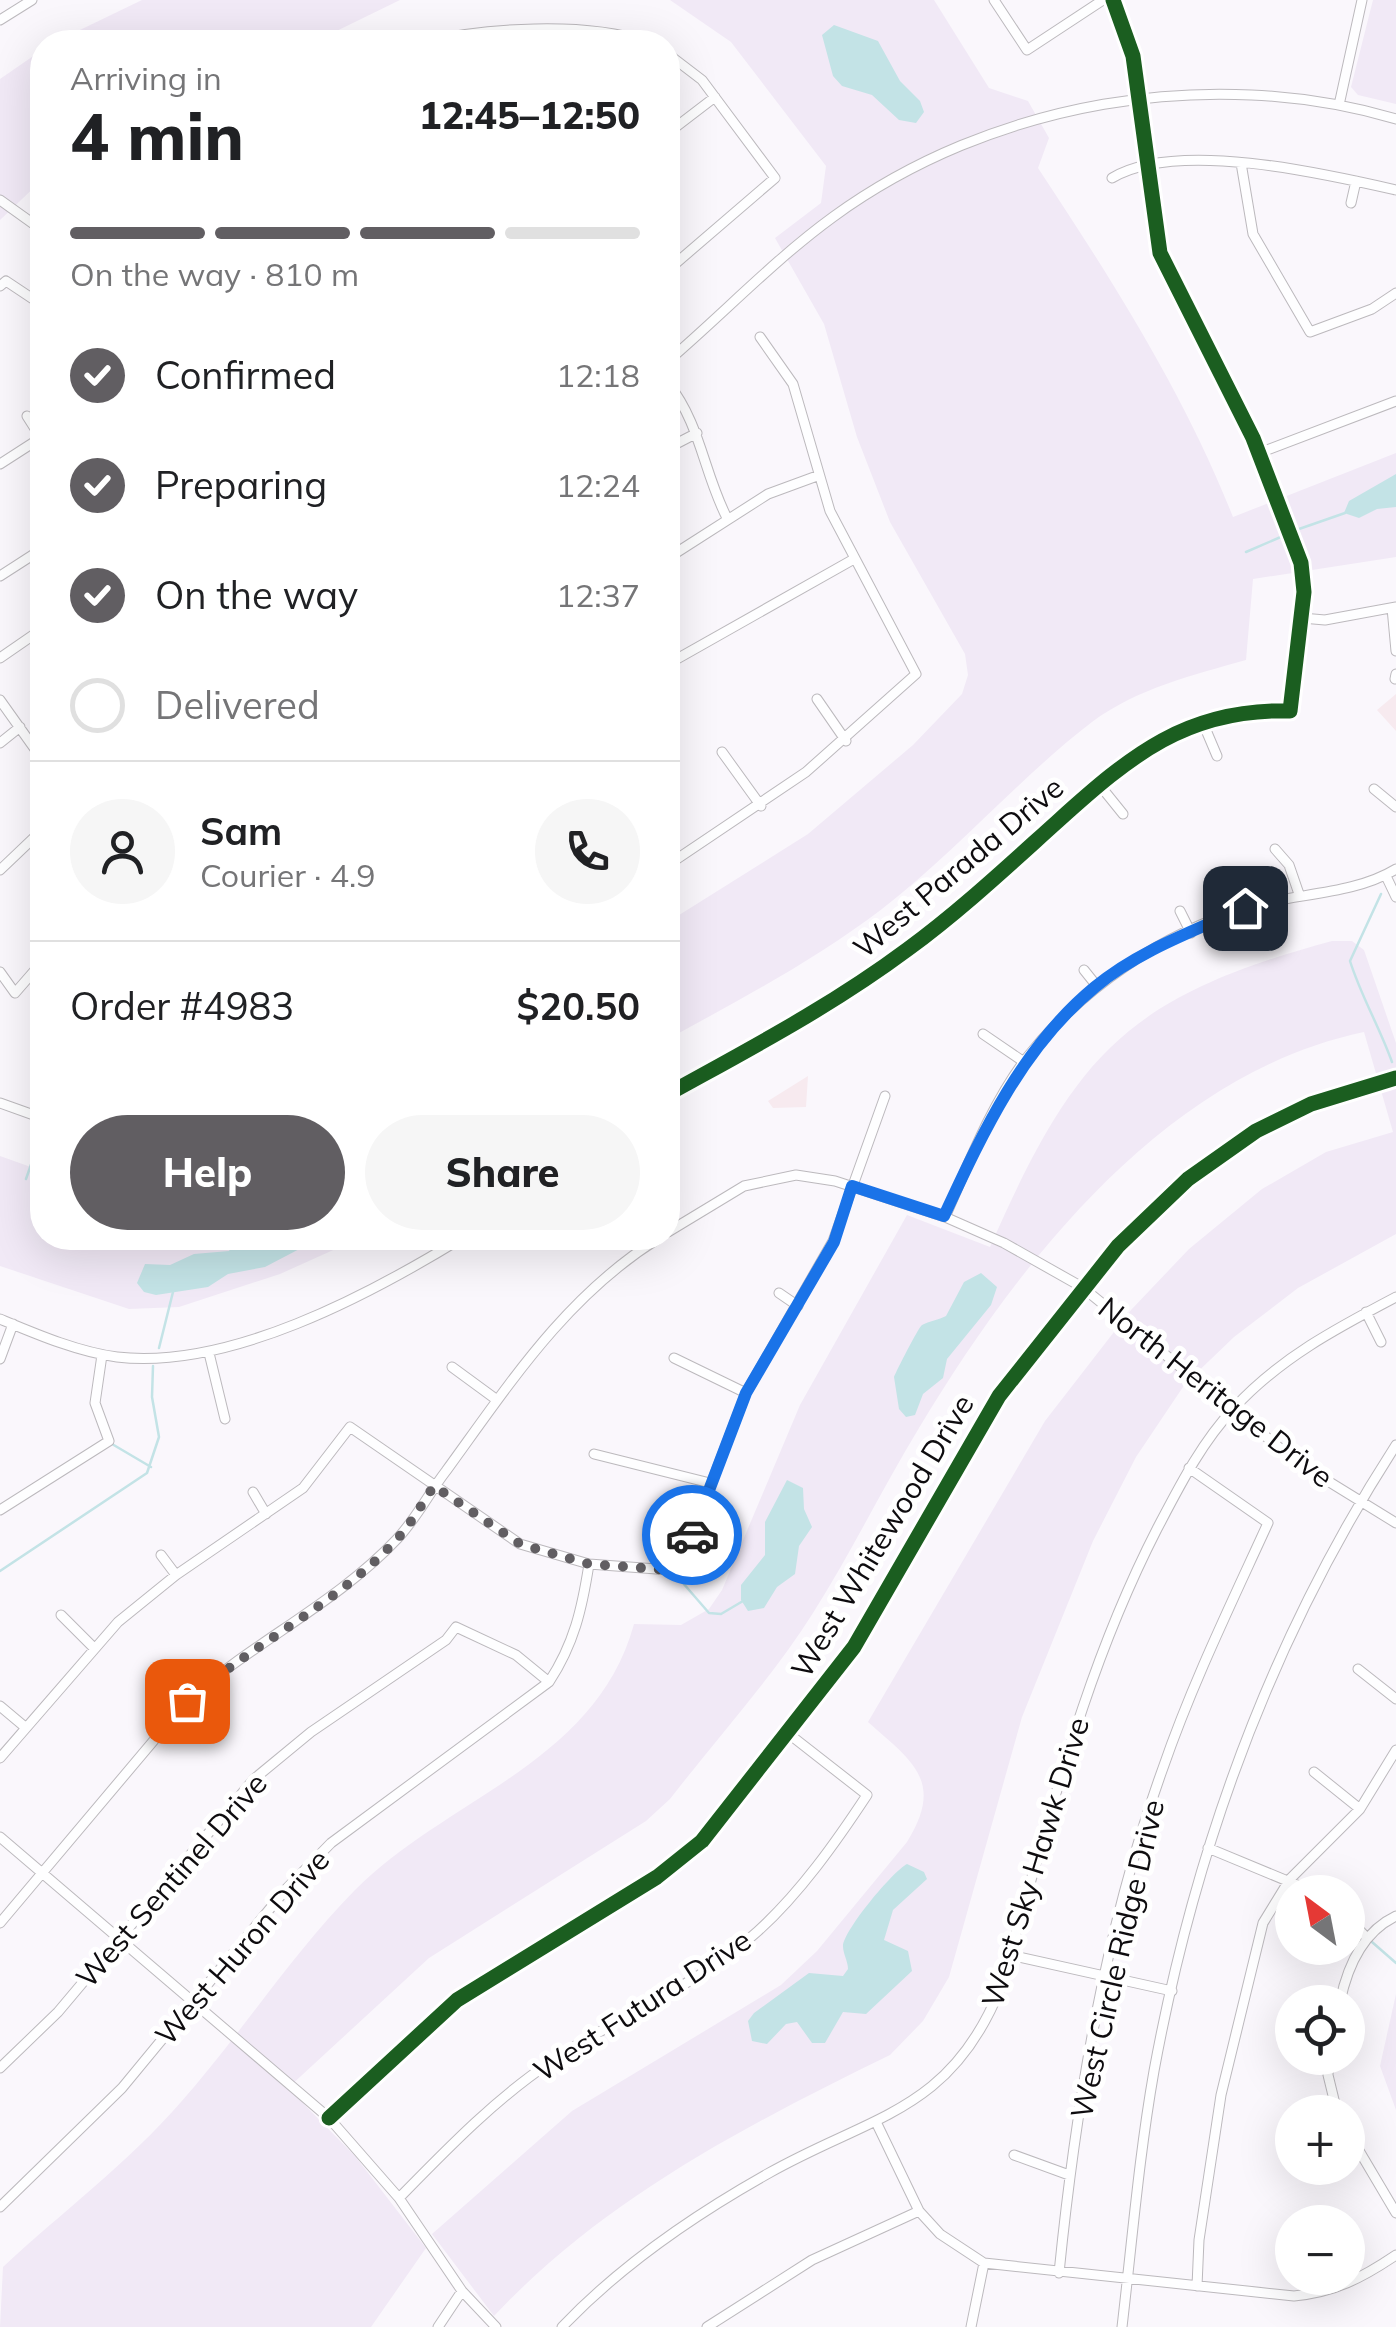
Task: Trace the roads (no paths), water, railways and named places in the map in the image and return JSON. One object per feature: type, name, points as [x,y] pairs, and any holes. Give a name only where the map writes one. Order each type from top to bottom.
[{"type":"street","points":[[0,20],[32,0]]},
{"type":"street","points":[[994,0],[1027,50],[1102,0]]},
{"type":"street","points":[[1113,0],[1129,40],[1160,253],[1259,453],[1302,563],[1302,618],[1325,620],[1394,608],[1396,651]]},
{"type":"street","points":[[1339,106],[1362,0]]},
{"type":"street","points":[[680,63],[702,80],[776,178],[680,260]]},
{"type":"street","points":[[680,350],[813,232],[894,178],[1025,124],[1138,99],[1247,94],[1339,106],[1396,119]]},
{"type":"street","points":[[680,124],[715,97]]},
{"type":"street","points":[[1241,163],[1243,195],[1253,234],[1310,332],[1372,310],[1396,293]]},
{"type":"street","points":[[1112,178],[1146,167],[1241,163],[1396,190]]},
{"type":"street","points":[[1351,204],[1356,181]]},
{"type":"street","points":[[0,200],[30,221]]},
{"type":"street","points":[[3,284],[30,299]]},
{"type":"street","points":[[680,857],[761,806],[846,741],[916,674],[854,559],[816,476],[792,384],[760,338]]},
{"type":"street","points":[[680,398],[697,432],[714,492],[727,518]]},
{"type":"street","points":[[1259,453],[1396,402]]},
{"type":"street","points":[[27,416],[30,420]]},
{"type":"street","points":[[680,441],[697,432]]},
{"type":"street","points":[[0,464],[30,445]]},
{"type":"street","points":[[680,550],[768,494],[816,476]]},
{"type":"street","points":[[1,572],[30,556]]},
{"type":"street","points":[[680,657],[854,559]]},
{"type":"street","name":"West Parada Drive","points":[[680,1088],[816,1015],[864,982],[925,937],[1098,782],[1151,745],[1204,723],[1258,710],[1290,711],[1302,618]]},
{"type":"street","points":[[0,658],[30,637]]},
{"type":"street","points":[[817,698],[846,741]]},
{"type":"street","points":[[0,700],[30,742]]},
{"type":"street","points":[[1204,723],[1216,756]]},
{"type":"street","points":[[0,744],[20,728]]},
{"type":"street","points":[[722,752],[761,806]]},
{"type":"street","points":[[1098,782],[1124,814]]},
{"type":"street","points":[[1374,789],[1396,807]]},
{"type":"street","points":[[0,870],[30,841]]},
{"type":"street","points":[[1274,849],[1290,865],[1299,894]]},
{"type":"street","points":[[944,1216],[1024,1062],[1096,985],[1146,953],[1245,908],[1299,894],[1345,888],[1386,876],[1396,869]]},
{"type":"street","points":[[1386,876],[1396,897]]},
{"type":"street","points":[[1180,911],[1190,932]]},
{"type":"street","points":[[1084,970],[1096,985]]},
{"type":"street","points":[[0,972],[14,992],[30,975]]},
{"type":"street","points":[[983,1034],[1024,1062]]},
{"type":"street","name":"West Whitewood Drive","points":[[330,2118],[457,2000],[682,1859],[702,1840],[789,1734],[854,1646],[999,1396],[1082,1286],[1130,1234],[1224,1152],[1312,1104],[1396,1078]]},
{"type":"street","points":[[0,1758],[94,1646],[176,1575],[304,1488],[350,1427],[520,1544],[589,1564],[670,1570],[690,1539],[746,1393],[834,1242],[885,1096]]},
{"type":"street","points":[[0,1103],[30,1114]]},
{"type":"street","name":"North Heritage Drive","points":[[680,1225],[758,1181],[806,1176],[852,1186],[944,1216],[1004,1242],[1082,1286],[1297,1462],[1396,1524]]},
{"type":"street","points":[[0,1319],[102,1354],[149,1359],[208,1353],[331,1308],[440,1250]]},
{"type":"street","points":[[0,1923],[187,1701],[221,1671],[360,1575],[400,1536],[497,1400],[580,1297],[643,1250]]},
{"type":"street","points":[[779,1292],[798,1306]]},
{"type":"street","name":"West Sky Hawk Drive","points":[[562,2327],[638,2257],[772,2172],[877,2124],[927,2092],[972,2044],[990,2014],[1010,1955],[1051,1799],[1096,1668],[1134,1578],[1189,1468],[1233,1408],[1296,1353],[1396,1296]]},
{"type":"street","points":[[1366,1312],[1381,1342]]},
{"type":"street","points":[[0,1359],[13,1324]]},
{"type":"street","points":[[208,1353],[225,1420]]},
{"type":"street","points":[[0,1510],[108,1441],[95,1403],[102,1354]]},
{"type":"street","points":[[674,1358],[746,1393]]},
{"type":"street","points":[[452,1368],[497,1400]]},
{"type":"street","points":[[1122,2327],[1154,2070],[1208,1848],[1242,1746],[1294,1624],[1360,1502],[1396,1445]]},
{"type":"street","points":[[594,1454],[710,1483]]},
{"type":"street","name":"West Circle Ridge Drive","points":[[1059,2273],[1069,2176],[1106,1976],[1162,1770],[1207,1655],[1268,1524],[1189,1468]]},
{"type":"street","points":[[253,1492],[266,1514]]},
{"type":"street","points":[[161,1555],[176,1575]]},
{"type":"street","name":"West Huron Drive","points":[[0,2206],[122,2088],[287,1888],[331,1843],[549,1682],[569,1652],[581,1618],[589,1564]]},
{"type":"street","points":[[61,1614],[94,1646]]},
{"type":"street","name":"West Sentinel Drive","points":[[0,2068],[58,2012],[254,1778],[311,1732],[446,1640],[456,1626],[516,1654],[549,1682]]},
{"type":"street","points":[[1358,1670],[1396,1700]]},
{"type":"street","points":[[0,1706],[25,1727]]},
{"type":"street","name":"West Futura Drive","points":[[399,2198],[504,2096],[552,2060],[710,1966],[758,1932],[799,1886],[867,1795],[789,1734]]},
{"type":"street","points":[[1295,1875],[1360,1809],[1396,1750]]},
{"type":"street","points":[[1314,1772],[1360,1809]]},
{"type":"street","points":[[0,1836],[330,2118],[399,2198],[462,2292],[496,2327]]},
{"type":"street","points":[[1208,1848],[1277,1875]]},
{"type":"street","points":[[1198,2286],[1210,2163],[1236,2021],[1262,1922],[1275,1902]]},
{"type":"street","points":[[1344,1985],[1348,1970],[1367,1938],[1396,1916]]},
{"type":"street","points":[[1010,1955],[1172,1992]]},
{"type":"street","points":[[877,2124],[919,2211],[940,2234],[984,2263],[1294,2296],[1326,2293],[1353,2283],[1396,2255]]},
{"type":"street","points":[[1014,2156],[1069,2176]]},
{"type":"street","points":[[1365,2162],[1396,2213]]},
{"type":"street","points":[[707,2327],[812,2260],[919,2211]]},
{"type":"street","points":[[971,2327],[984,2263]]},
{"type":"street","points":[[438,2327],[462,2292]]},
{"type":"water","points":[[834,25],[878,41],[900,81],[920,101],[924,112],[916,123],[899,120],[872,95],[842,86],[833,76],[822,35]]},
{"type":"water","points":[[1396,474],[1396,507],[1377,509],[1359,518],[1344,513],[1349,501]]},
{"type":"water","points":[[297,1250],[265,1267],[228,1274],[208,1287],[156,1295],[144,1292],[137,1283],[145,1264],[170,1265],[194,1254]]},
{"type":"water","points":[[981,1273],[997,1287],[991,1305],[947,1359],[943,1378],[923,1394],[915,1415],[906,1417],[899,1409],[894,1377],[908,1350],[922,1325],[946,1316],[964,1282]]},
{"type":"water","points":[[787,1480],[803,1488],[804,1509],[812,1527],[799,1546],[795,1574],[777,1587],[764,1608],[748,1611],[741,1600],[741,1585],[765,1555],[765,1522]]},
{"type":"water","points":[[907,1864],[924,1872],[927,1879],[893,1910],[884,1940],[908,1951],[912,1971],[866,2014],[843,2012],[825,2043],[812,2043],[797,2022],[786,2024],[767,2044],[752,2041],[748,2021],[754,2013],[809,1973],[843,1976],[848,1969],[843,1946],[851,1927]]},
{"type":"waterway","points":[[1299,529],[1345,513]]},
{"type":"waterway","points":[[1246,552],[1283,536]]},
{"type":"waterway","points":[[1381,894],[1350,961],[1392,1062]]},
{"type":"waterway","points":[[26,1179],[30,1168]]},
{"type":"waterway","points":[[159,1348],[173,1292]]},
{"type":"waterway","points":[[0,1571],[147,1473],[159,1437],[152,1397],[153,1366]]},
{"type":"waterway","points":[[112,1444],[151,1467]]},
{"type":"waterway","points":[[676,1575],[709,1613],[721,1614],[743,1601]]},
{"type":"waterway","points":[[1372,1942],[1396,1963]]}]
